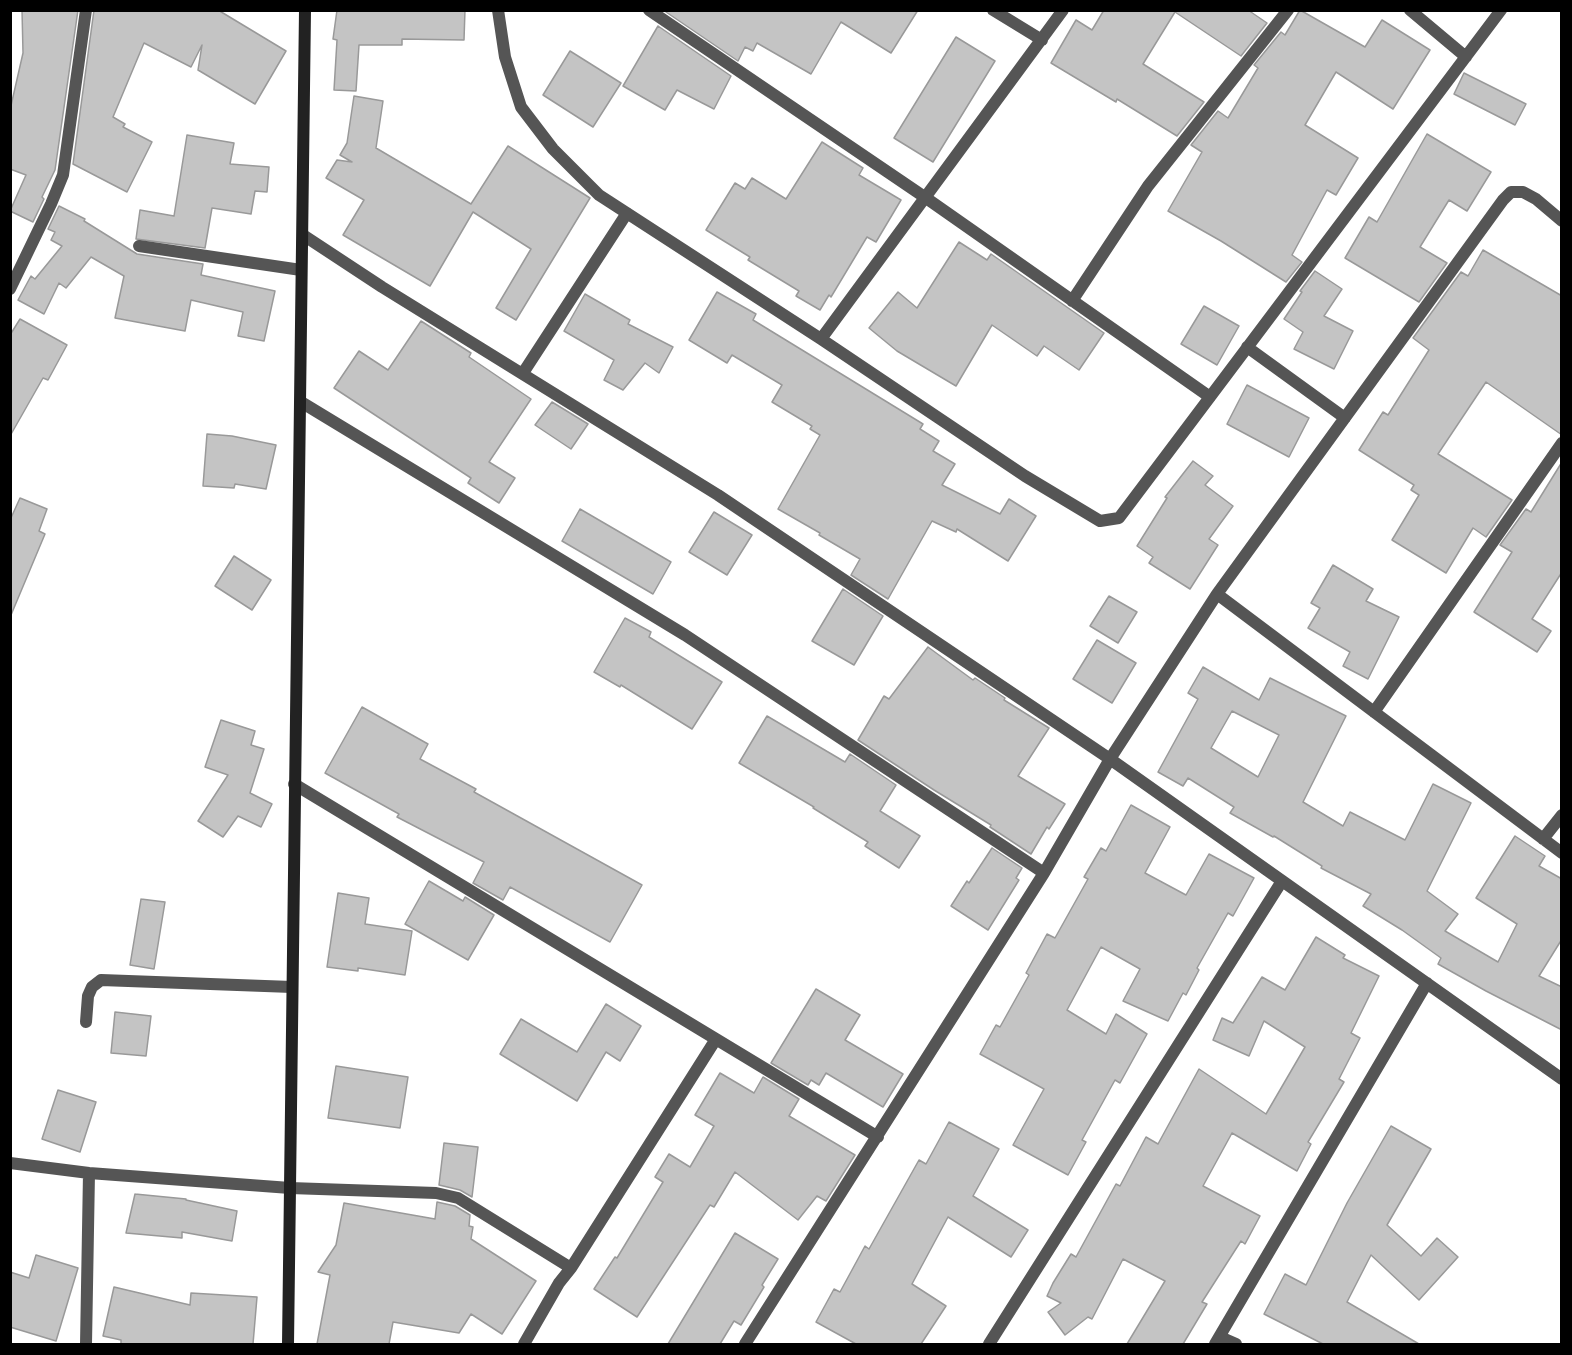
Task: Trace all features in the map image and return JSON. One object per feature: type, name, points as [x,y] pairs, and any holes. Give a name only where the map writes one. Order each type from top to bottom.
[{"type":"street","points":[[11,288],[63,174],[86,10]]},
{"type":"street","points":[[288,1344],[305,10]]},
{"type":"street","points":[[498,10],[505,57],[521,107],[552,149],[599,195],[1025,476],[1100,521],[1119,518],[1501,10]]},
{"type":"street","points":[[649,10],[926,198],[1210,397]]},
{"type":"street","points":[[993,10],[1042,40]]},
{"type":"street","points":[[820,339],[926,198],[1062,10]]},
{"type":"street","points":[[1072,301],[1148,186],[1288,10]]},
{"type":"street","points":[[1410,10],[1466,57]]},
{"type":"street","points":[[745,1344],[1044,873],[1110,759],[1217,594],[1503,200],[1511,192],[1523,192],[1536,199],[1562,221]]},
{"type":"street","points":[[523,373],[627,213]]},
{"type":"street","points":[[303,235],[382,287],[718,495],[1110,759],[1562,1079]]},
{"type":"street","points":[[139,246],[301,270]]},
{"type":"street","points":[[1247,347],[1345,418]]},
{"type":"street","points":[[301,402],[686,635],[1044,873]]},
{"type":"street","points":[[1374,712],[1562,444]]},
{"type":"street","points":[[1217,594],[1562,853]]},
{"type":"street","points":[[294,784],[878,1137]]},
{"type":"street","points":[[1543,839],[1562,815]]},
{"type":"street","points":[[989,1344],[1282,881]]},
{"type":"street","points":[[86,1023],[88,996],[92,987],[101,980],[292,987]]},
{"type":"street","points":[[1236,1344],[1218,1341],[1427,983]]},
{"type":"street","points":[[524,1344],[559,1283],[571,1268],[716,1039]]},
{"type":"street","points":[[10,1163],[89,1173],[290,1188],[436,1193],[458,1198],[571,1268]]},
{"type":"street","points":[[86,1344],[89,1173]]},
{"type":"building","points":[[22,10],[78,10],[55,170],[33,222],[10,211],[26,175],[10,169],[10,110],[23,53]]},
{"type":"building","points":[[94,10],[218,10],[286,51],[255,104],[198,70],[202,45],[191,67],[144,43],[113,117],[125,124],[123,127],[152,142],[127,192],[73,164]]},
{"type":"building","points":[[337,10],[465,10],[464,40],[402,39],[402,45],[359,45],[356,91],[334,90],[337,40],[333,39]]},
{"type":"building","points":[[667,10],[918,10],[891,53],[841,22],[811,74],[757,43],[753,51],[745,47],[738,61],[666,12]]},
{"type":"building","points":[[1104,10],[1248,10],[1267,23],[1241,56],[1175,12],[1143,64],[1204,102],[1177,136],[1117,99],[1116,102],[1051,63],[1076,20],[1092,30]]},
{"type":"building","points":[[1300,10],[1365,47],[1382,20],[1430,50],[1393,109],[1336,72],[1305,125],[1358,158],[1336,195],[1327,190],[1292,255],[1302,262],[1286,282],[1168,211],[1202,152],[1191,145],[1218,111],[1228,118],[1258,68],[1254,65],[1281,32],[1285,35]]},
{"type":"building","points":[[658,26],[731,76],[714,109],[677,90],[665,110],[623,86]]},
{"type":"building","points":[[956,37],[995,61],[933,162],[894,138]]},
{"type":"building","points":[[570,51],[621,83],[593,127],[543,95]]},
{"type":"building","points":[[1464,73],[1526,104],[1515,125],[1454,94]]},
{"type":"building","points":[[354,96],[383,101],[376,148],[471,204],[508,146],[590,198],[516,320],[496,308],[531,249],[473,212],[430,286],[343,235],[364,200],[326,178],[337,160],[352,162],[340,155],[347,143]]},
{"type":"building","points":[[1427,134],[1491,172],[1467,211],[1449,200],[1420,247],[1447,263],[1419,302],[1345,258],[1369,217],[1377,222]]},
{"type":"building","points":[[187,135],[234,143],[230,164],[269,167],[267,192],[255,191],[251,214],[212,208],[205,248],[136,239],[140,210],[174,216]]},
{"type":"building","points":[[822,142],[863,168],[859,175],[901,200],[876,242],[867,237],[831,297],[829,295],[820,310],[796,296],[799,291],[748,260],[750,257],[706,230],[735,183],[745,189],[752,178],[786,199]]},
{"type":"building","points":[[59,206],[85,219],[84,221],[137,254],[203,264],[201,275],[275,291],[264,341],[238,336],[243,312],[191,300],[185,331],[115,318],[124,276],[91,257],[66,288],[59,283],[44,314],[18,300],[31,276],[35,279],[62,246],[51,240],[55,232],[48,229]]},
{"type":"building","points":[[959,242],[987,260],[991,254],[1104,333],[1079,370],[1044,346],[1037,356],[992,325],[956,386],[897,351],[869,328],[898,292],[917,308]]},
{"type":"building","points":[[1483,250],[1562,296],[1562,435],[1486,382],[1438,454],[1512,500],[1486,537],[1473,528],[1446,573],[1392,540],[1419,495],[1411,490],[1414,485],[1359,450],[1383,412],[1388,415],[1429,350],[1413,338],[1461,272],[1468,276]]},
{"type":"building","points":[[1315,271],[1342,289],[1324,316],[1353,331],[1334,369],[1294,349],[1303,332],[1284,319]]},
{"type":"building","points":[[717,292],[756,314],[753,320],[923,424],[920,429],[939,441],[933,451],[955,464],[942,485],[1000,514],[1009,499],[1036,516],[1008,561],[957,529],[956,532],[932,521],[888,599],[851,575],[860,559],[778,509],[820,435],[810,429],[812,426],[772,402],[782,385],[732,355],[727,363],[689,340]]},
{"type":"building","points":[[585,294],[630,320],[628,324],[673,347],[659,373],[645,363],[623,390],[604,380],[614,360],[564,331]]},
{"type":"building","points":[[1204,306],[1239,326],[1217,365],[1181,344]]},
{"type":"building","points":[[20,319],[67,345],[48,380],[43,378],[10,436],[10,335]]},
{"type":"building","points":[[421,321],[471,353],[469,357],[531,399],[489,462],[515,478],[499,503],[468,483],[471,478],[334,388],[359,351],[388,370]]},
{"type":"building","points":[[1247,385],[1309,418],[1289,457],[1227,424]]},
{"type":"building","points":[[552,402],[588,424],[571,449],[535,425]]},
{"type":"building","points":[[207,434],[232,436],[276,445],[266,489],[235,484],[234,488],[203,486]]},
{"type":"building","points":[[1193,461],[1213,476],[1205,485],[1233,506],[1209,539],[1218,545],[1190,589],[1149,563],[1153,557],[1137,546],[1167,498],[1165,497]]},
{"type":"building","points":[[1562,462],[1562,572],[1532,619],[1551,631],[1537,652],[1474,612],[1512,552],[1500,545],[1526,509],[1531,512]]},
{"type":"building","points":[[20,498],[47,509],[39,531],[45,534],[11,615],[10,520]]},
{"type":"building","points":[[580,509],[671,562],[653,594],[562,541]]},
{"type":"building","points":[[714,512],[752,535],[727,575],[689,552]]},
{"type":"building","points":[[234,556],[271,580],[252,610],[215,586]]},
{"type":"building","points":[[1333,565],[1373,589],[1366,601],[1399,617],[1368,679],[1343,666],[1350,652],[1308,628],[1320,608],[1311,603]]},
{"type":"building","points":[[843,589],[883,616],[854,665],[812,641]]},
{"type":"building","points":[[1109,596],[1137,612],[1118,643],[1090,626]]},
{"type":"building","points":[[625,618],[651,632],[649,637],[722,682],[692,729],[621,685],[620,687],[594,672]]},
{"type":"building","points":[[1097,640],[1136,663],[1112,703],[1073,679]]},
{"type":"building","points":[[928,647],[973,680],[975,678],[1005,698],[1004,700],[1049,728],[1018,776],[1065,804],[1049,829],[1047,827],[1031,854],[990,827],[991,825],[858,740],[884,696],[889,699]]},
{"type":"building","points":[[1203,667],[1259,700],[1270,678],[1346,716],[1303,802],[1343,826],[1350,812],[1405,840],[1433,784],[1471,803],[1427,891],[1458,914],[1445,931],[1498,962],[1517,924],[1476,898],[1515,836],[1545,856],[1539,866],[1562,879],[1562,939],[1539,976],[1562,987],[1562,1030],[1438,964],[1441,958],[1363,906],[1371,894],[1321,868],[1322,866],[1274,836],[1230,813],[1234,807],[1188,778],[1183,786],[1158,772],[1198,699],[1188,693]],"holes":[[[1232,711],[1279,735],[1258,777],[1211,748]]]},
{"type":"building","points":[[362,707],[428,744],[420,759],[476,789],[474,792],[642,885],[610,942],[510,887],[503,900],[473,883],[484,862],[397,817],[399,814],[325,773]]},
{"type":"building","points":[[767,716],[845,762],[850,754],[896,785],[880,811],[920,836],[899,868],[865,846],[868,842],[739,763]]},
{"type":"building","points":[[221,720],[255,731],[251,745],[264,749],[250,793],[272,804],[261,827],[238,816],[223,837],[198,821],[228,775],[205,767]]},
{"type":"building","points":[[1131,805],[1170,827],[1145,873],[1186,895],[1209,854],[1254,878],[1233,916],[1228,913],[1197,968],[1199,970],[1186,995],[1183,993],[1168,1021],[1123,1001],[1140,969],[1101,947],[1067,1010],[1106,1034],[1116,1014],[1147,1034],[1120,1083],[1115,1080],[1082,1140],[1086,1142],[1068,1175],[1013,1145],[1044,1089],[980,1054],[996,1025],[1000,1027],[1029,975],[1026,973],[1047,934],[1055,938],[1088,879],[1084,877],[1101,848],[1106,851]]},
{"type":"building","points":[[992,848],[1022,868],[1016,878],[1019,880],[988,930],[951,906]]},
{"type":"building","points":[[429,881],[463,901],[465,897],[494,915],[468,960],[405,924]]},
{"type":"building","points":[[338,893],[369,898],[365,924],[412,931],[405,975],[358,968],[358,971],[327,967]]},
{"type":"building","points":[[141,899],[165,902],[154,969],[130,965]]},
{"type":"building","points":[[1316,937],[1345,955],[1343,958],[1379,976],[1351,1033],[1360,1038],[1339,1079],[1344,1082],[1308,1142],[1311,1144],[1297,1171],[1232,1133],[1203,1186],[1260,1216],[1245,1244],[1241,1241],[1202,1302],[1207,1304],[1183,1344],[1127,1344],[1165,1281],[1123,1259],[1092,1319],[1088,1317],[1065,1335],[1048,1312],[1061,1303],[1047,1296],[1053,1283],[1071,1254],[1076,1257],[1116,1184],[1120,1186],[1146,1137],[1158,1144],[1199,1069],[1266,1114],[1305,1047],[1264,1021],[1249,1056],[1213,1040],[1222,1018],[1233,1023],[1262,977],[1285,990]]},
{"type":"building","points":[[816,989],[860,1015],[845,1040],[903,1074],[883,1107],[826,1073],[819,1085],[811,1080],[808,1085],[771,1063]]},
{"type":"building","points":[[606,1004],[641,1026],[620,1061],[606,1052],[577,1101],[500,1054],[521,1019],[577,1052]]},
{"type":"building","points":[[115,1012],[151,1016],[146,1056],[111,1053]]},
{"type":"building","points":[[336,1066],[408,1077],[400,1128],[328,1118]]},
{"type":"building","points":[[720,1073],[754,1093],[763,1077],[799,1099],[789,1116],[855,1155],[826,1201],[817,1196],[798,1220],[735,1172],[714,1207],[710,1205],[637,1317],[594,1289],[615,1257],[617,1258],[663,1182],[655,1177],[669,1154],[690,1167],[714,1126],[695,1115]]},
{"type":"building","points":[[58,1090],[96,1102],[80,1152],[42,1139]]},
{"type":"building","points":[[949,1122],[999,1149],[973,1196],[1028,1230],[1011,1257],[948,1217],[912,1284],[946,1306],[921,1344],[856,1344],[816,1322],[834,1289],[840,1292],[865,1246],[869,1249],[919,1160],[926,1164]]},
{"type":"building","points":[[1391,1126],[1431,1149],[1387,1225],[1421,1256],[1437,1238],[1458,1257],[1419,1300],[1371,1255],[1347,1302],[1419,1344],[1323,1344],[1264,1314],[1285,1274],[1306,1285],[1347,1203]]},
{"type":"building","points":[[444,1143],[478,1147],[472,1197],[460,1190],[439,1185]]},
{"type":"building","points":[[135,1194],[186,1199],[237,1211],[232,1241],[182,1232],[182,1238],[126,1233]]},
{"type":"building","points":[[437,1202],[455,1206],[470,1215],[469,1226],[473,1227],[471,1239],[536,1281],[502,1334],[471,1314],[459,1333],[393,1322],[389,1344],[317,1344],[330,1275],[318,1272],[336,1245],[344,1203],[435,1219]]},
{"type":"building","points":[[735,1233],[778,1259],[762,1285],[764,1287],[741,1325],[734,1321],[720,1344],[668,1344]]},
{"type":"building","points":[[36,1255],[78,1268],[56,1341],[10,1327],[10,1272],[29,1278]]},
{"type":"building","points":[[114,1287],[190,1305],[191,1293],[257,1297],[253,1344],[121,1344],[121,1340],[103,1336]]}]
